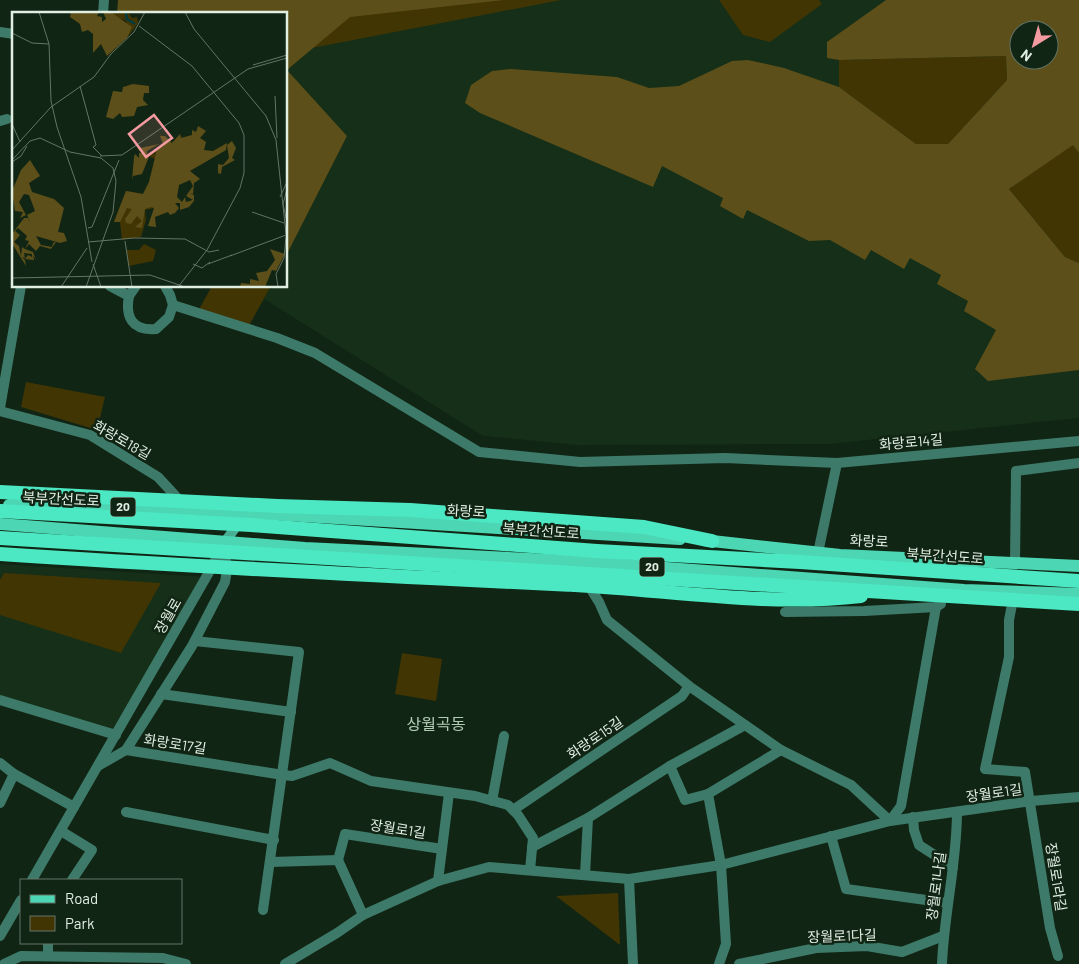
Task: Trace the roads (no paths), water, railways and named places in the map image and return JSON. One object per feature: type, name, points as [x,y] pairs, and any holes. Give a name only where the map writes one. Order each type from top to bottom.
[{"type":"highway","points":[[0,492],[277,506],[410,510],[644,527],[712,541]]},
{"type":"highway","name":"북부간선도로","points":[[0,511],[250,525],[587,551],[800,562],[1079,581]]},
{"type":"highway","points":[[0,538],[1079,604]]},
{"type":"highway","points":[[0,554],[183,566],[631,588],[779,601],[836,599],[941,588]]},
{"type":"main road","name":"화랑로","points":[[0,505],[188,509],[712,541],[818,553],[1079,566]]},
{"type":"main road","points":[[119,507],[119,532]]},
{"type":"main road","name":"장월로","points":[[224,543],[246,513]]},
{"type":"main road","name":"20","points":[[0,524],[119,532],[224,543],[572,561],[964,590],[1079,594]]},
{"type":"main road","points":[[780,577],[807,570],[813,564],[818,553]]},
{"type":"street","points":[[0,408],[22,288]]},
{"type":"street","points":[[114,288],[129,296]]},
{"type":"street","points":[[135,288],[129,296],[126,308],[128,317],[137,326],[148,330],[156,330],[169,317],[173,305],[166,288]]},
{"type":"street","name":"화랑로14길","points":[[173,305],[277,338],[315,353],[479,452],[580,462],[725,458],[838,463],[1079,441]]},
{"type":"street","name":"화랑로18길","points":[[0,411],[90,435],[158,477],[188,509]]},
{"type":"street","points":[[818,553],[838,463]]},
{"type":"street","points":[[1015,564],[1016,471],[1079,463]]},
{"type":"street","name":"화랑로17길","points":[[224,543],[225,582],[195,641],[126,750],[283,776]]},
{"type":"street","name":"장월로","points":[[33,879],[224,543]]},
{"type":"street","points":[[572,561],[599,602],[607,620],[689,686],[781,750],[851,785],[890,821],[901,806],[936,607]]},
{"type":"street","points":[[786,612],[864,611],[936,607],[964,590]]},
{"type":"street","points":[[1014,592],[1009,620],[1009,657],[985,769],[1025,772],[1031,801]]},
{"type":"street","points":[[195,641],[299,652],[264,910]]},
{"type":"street","name":"화랑로15길","points":[[513,810],[682,696],[689,686]]},
{"type":"street","points":[[161,694],[291,712]]},
{"type":"street","points":[[0,700],[116,735]]},
{"type":"street","points":[[532,847],[588,818],[670,766],[745,725]]},
{"type":"street","points":[[492,801],[504,736]]},
{"type":"street","points":[[98,766],[126,750]]},
{"type":"street","points":[[670,766],[685,800],[708,794],[781,750]]},
{"type":"street","points":[[0,763],[14,774],[74,807]]},
{"type":"street","points":[[283,776],[292,776],[330,763],[371,781],[475,796],[508,805],[518,815],[533,838],[530,870]]},
{"type":"street","points":[[0,803],[14,774]]},
{"type":"street","points":[[442,849],[449,793]]},
{"type":"street","points":[[708,794],[721,865],[726,944],[719,964]]},
{"type":"street","name":"장월로1길","points":[[285,964],[363,915],[438,882],[489,867],[629,879],[721,865],[890,821],[1031,801],[1079,797]]},
{"type":"street","name":"장월로1라길","points":[[1031,801],[1050,928],[1058,956]]},
{"type":"street","points":[[126,812],[274,840]]},
{"type":"street","name":"장월로1나길","points":[[942,964],[943,936],[957,841],[957,812]]},
{"type":"street","points":[[913,817],[914,830],[919,845],[953,868]]},
{"type":"street","points":[[585,875],[588,818]]},
{"type":"street","points":[[61,830],[92,850],[73,879]]},
{"type":"street","name":"장월로1길","points":[[338,860],[345,834],[442,849],[438,882]]},
{"type":"street","points":[[831,836],[846,889],[948,903]]},
{"type":"street","points":[[271,862],[338,860],[363,915]]},
{"type":"street","points":[[629,879],[633,964]]},
{"type":"street","points":[[0,936],[20,902]]},
{"type":"street","name":"장월로1다길","points":[[739,964],[816,948],[867,946],[902,952],[943,936]]},
{"type":"street","points":[[48,944],[48,956]]},
{"type":"street","points":[[4,964],[22,956],[163,958],[186,964]]},
{"type":"district","name":"상월곡동","points":[[436,724]]}]
